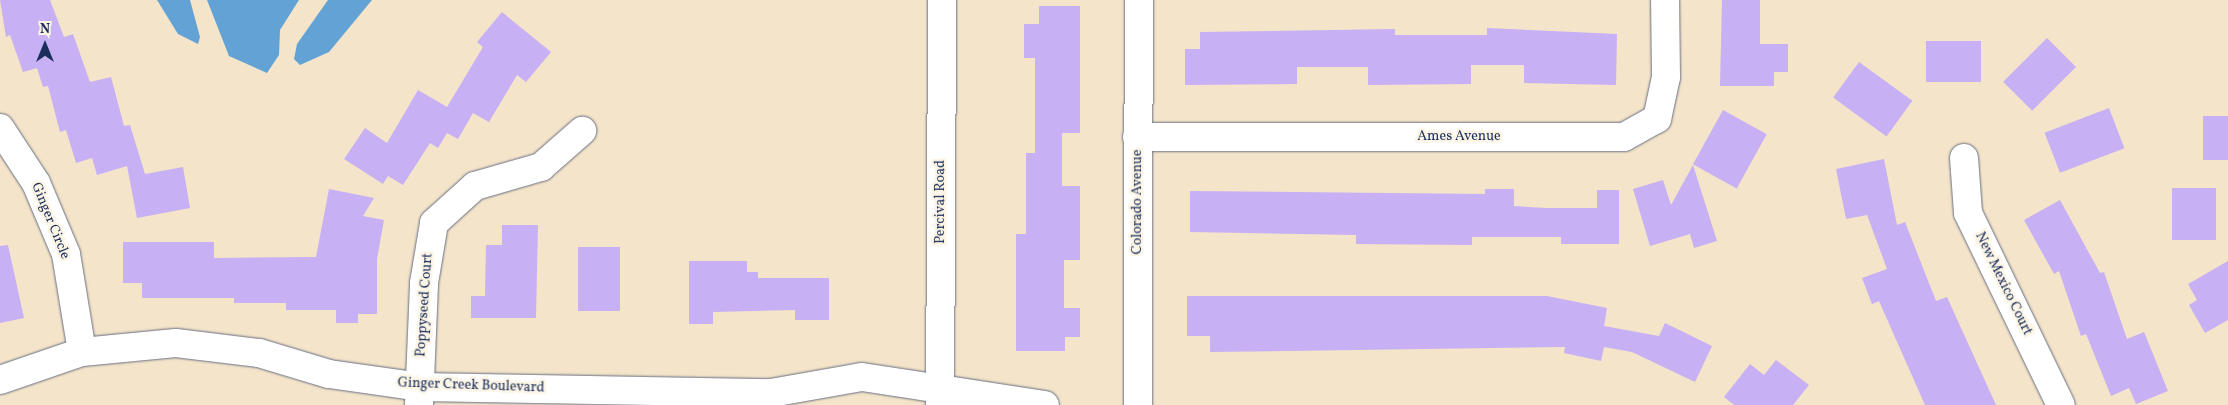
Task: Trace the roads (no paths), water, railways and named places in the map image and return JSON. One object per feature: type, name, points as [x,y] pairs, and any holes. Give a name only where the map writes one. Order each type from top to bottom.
[{"type":"street","name":"Percival Road","points":[[940,396],[942,0]]},
{"type":"street","name":"Colorado Avenue","points":[[1138,405],[1137,137],[1139,0]]},
{"type":"street","name":"Ames Avenue","points":[[1137,137],[1624,137],[1657,119],[1666,77],[1665,0]]},
{"type":"street","name":"Ginger Circle","points":[[0,128],[36,183],[66,254],[82,352]]},
{"type":"street","name":"Poppyseed Court","points":[[420,396],[424,282],[434,223],[475,186],[541,167],[582,131]]},
{"type":"street","name":"New Mexico Court","points":[[1964,158],[1968,213],[2061,405]]},
{"type":"street","name":"Ginger Creek Boulevard","points":[[0,380],[82,352],[176,343],[259,353],[329,374],[420,396],[771,393],[862,377],[940,396],[1045,405]]},
{"type":"street","name":"Ginger Creek Boulevard","points":[[771,393],[815,405]]},
{"type":"water","points":[[157,0],[190,0],[200,37],[198,44],[178,34]]},
{"type":"water","points":[[207,0],[299,0],[280,30],[279,55],[267,73],[229,56]]},
{"type":"water","points":[[328,0],[372,0],[329,52],[300,65],[294,59],[297,44]]}]
